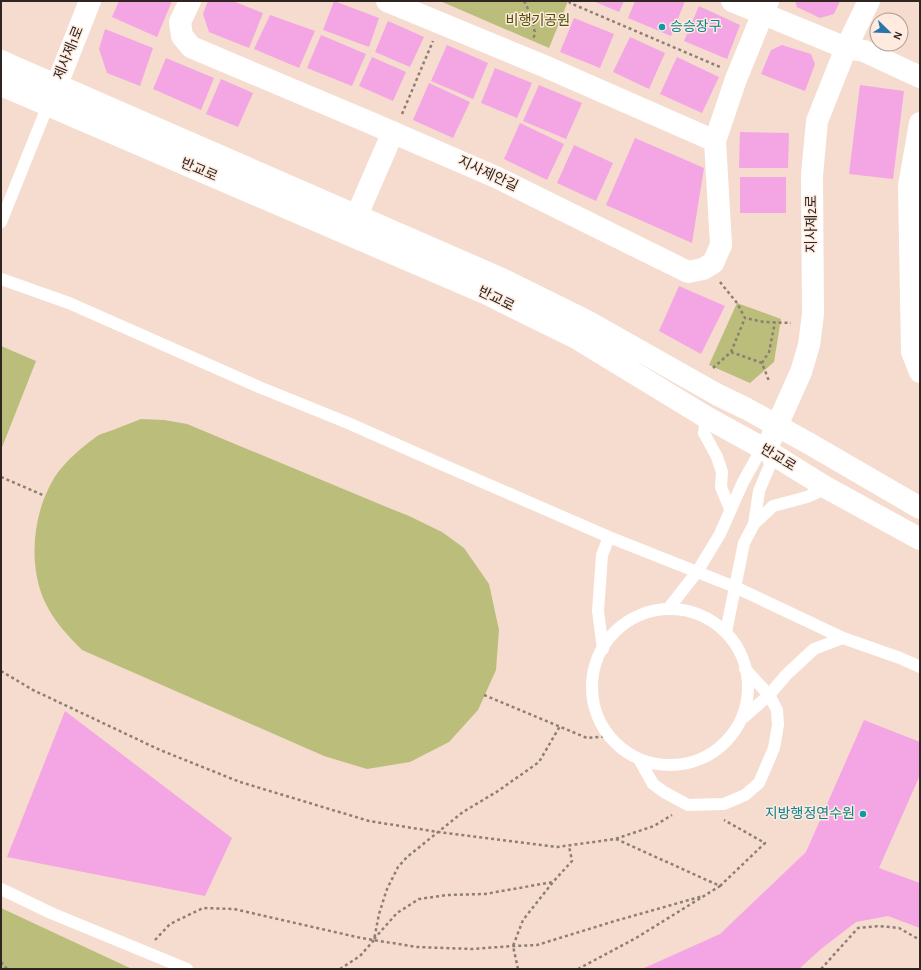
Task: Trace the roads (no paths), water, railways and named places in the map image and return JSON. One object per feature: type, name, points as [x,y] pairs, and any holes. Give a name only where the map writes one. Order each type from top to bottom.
[{"type":"street","name":"제사제1로","points":[[48,105],[90,1]]},
{"type":"street","name":"지사제안길","points":[[190,1],[180,22],[182,36],[191,47],[398,123],[498,178],[688,272],[703,269],[713,264],[721,245],[715,141],[736,79],[766,8]]},
{"type":"street","points":[[387,1],[544,66],[715,141]]},
{"type":"street","points":[[732,1],[766,8],[846,48],[864,51],[875,55],[920,77]]},
{"type":"street","name":"지사제2로","points":[[766,450],[801,372],[809,345],[813,314],[812,175],[817,121],[846,48],[868,1]]},
{"type":"street","name":"반교로","points":[[1,61],[502,279],[580,318],[842,462],[920,508]]},
{"type":"street","name":"반교로","points":[[1,85],[487,294],[578,339],[706,417],[766,450],[827,488],[920,539]]},
{"type":"street","points":[[357,215],[398,123]]},
{"type":"street","points":[[920,123],[915,188],[912,352],[920,372]]},
{"type":"lane","points":[[1,222],[48,105]]},
{"type":"lane","points":[[1,279],[69,303],[259,387],[348,423],[609,537],[735,587],[843,638],[900,658],[920,667]]},
{"type":"lane","points":[[706,417],[704,433],[717,457],[722,472],[721,487],[730,509]]},
{"type":"lane","points":[[668,609],[697,572],[720,534],[730,509],[757,457],[766,450],[770,466],[759,491],[754,524]]},
{"type":"lane","points":[[726,632],[744,543],[754,524],[772,506],[807,498],[827,488]]},
{"type":"lane","points":[[603,648],[598,611],[602,555],[609,537]]},
{"type":"lane","points":[[743,718],[747,692],[745,669],[740,656],[726,632],[706,617],[684,609],[668,609],[655,610],[628,619],[614,631],[596,658],[592,681],[593,703],[600,721],[616,746],[639,759],[657,764],[680,764],[703,758],[728,740],[743,718],[769,695],[786,675],[814,649],[843,638]]},
{"type":"lane","points":[[639,759],[653,784],[664,792],[693,805],[724,804],[745,795],[759,783],[774,748],[778,725],[777,710],[769,695],[745,669]]},
{"type":"lane","points":[[1,889],[51,913],[187,969]]},
{"type":"place","name":"승승장구","points":[[662,27]]},
{"type":"place","name":"지방행정연수원","points":[[863,814]]},
{"type":"park label","name":"비행기공원","points":[[538,21]]}]
